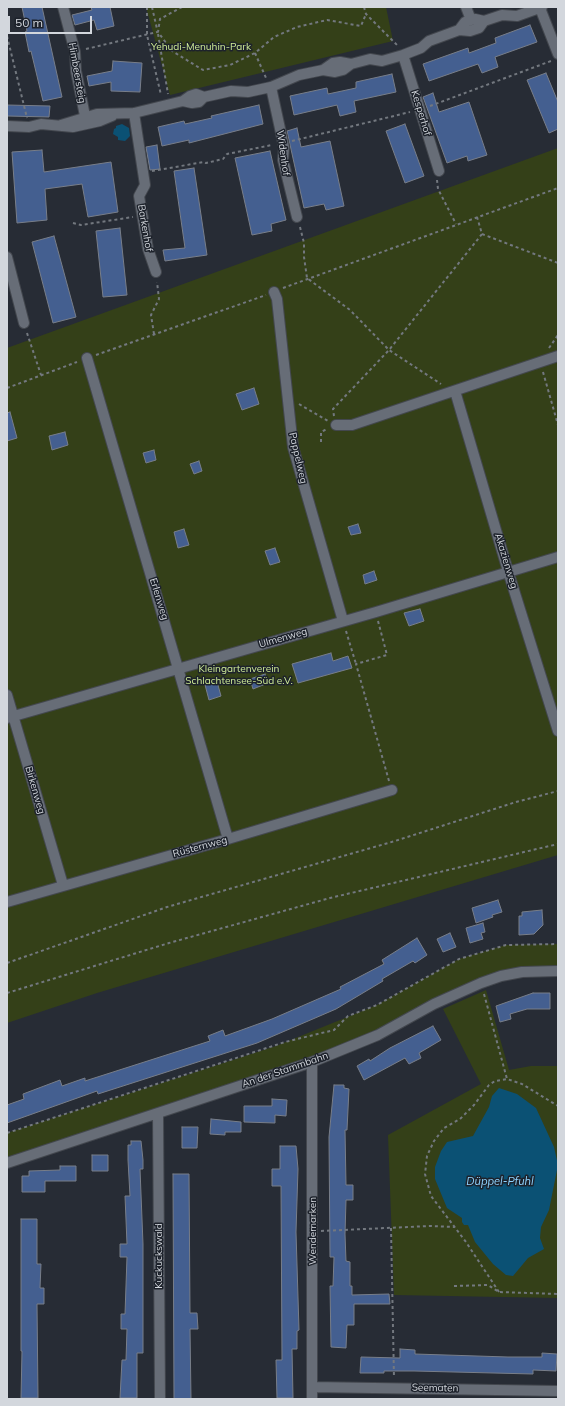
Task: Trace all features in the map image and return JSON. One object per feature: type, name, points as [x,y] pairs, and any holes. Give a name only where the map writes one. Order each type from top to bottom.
[{"type":"street","name":"Himbeersteig","points":[[63,7],[75,52],[76,71],[85,116]]},
{"type":"street","points":[[466,7],[471,20]]},
{"type":"street","points":[[459,30],[465,22],[471,20],[475,19],[484,21],[502,15],[517,16],[541,7],[558,54]]},
{"type":"street","points":[[61,125],[85,116],[97,114],[116,115],[134,113],[183,101],[192,103],[199,102],[204,97],[230,91],[248,92],[271,87],[299,76],[323,70],[335,72],[343,70],[351,64],[370,59],[382,61],[402,52],[421,48],[429,41],[459,30],[470,31],[479,28],[484,21]]},
{"type":"street","name":"Kesperhof","points":[[402,52],[439,171]]},
{"type":"street","name":"Widenhof","points":[[271,87],[283,143],[283,160],[297,217]]},
{"type":"street","name":"Barkenhof","points":[[134,113],[146,185],[139,196],[148,249],[156,272]]},
{"type":"street","points":[[7,126],[29,127],[41,124],[73,127],[100,122],[116,115]]},
{"type":"street","points":[[7,257],[24,324]]},
{"type":"street","name":"Pappelweg","points":[[274,292],[277,299],[293,447],[343,621]]},
{"type":"street","points":[[336,425],[352,425],[558,356]]},
{"type":"street","name":"Erlenweg","points":[[87,358],[179,667],[228,840]]},
{"type":"street","name":"Akazienweg","points":[[454,392],[558,731]]},
{"type":"street","name":"Ulmenweg","points":[[10,717],[179,667],[376,612],[558,557]]},
{"type":"street","name":"Birkenweg","points":[[7,695],[10,717],[63,885]]},
{"type":"street","name":"Rüsternweg","points":[[7,902],[63,885],[228,840],[392,790]]},
{"type":"street","name":"An der Stammbahn","points":[[7,1163],[312,1062],[378,1035],[434,1004],[481,983],[501,976],[522,972],[558,971]]},
{"type":"street","name":"Wendemarken","points":[[312,1062],[312,1399]]},
{"type":"street","name":"Kuckuckswald","points":[[158,1114],[160,1399]]},
{"type":"street","name":"Seematen","points":[[312,1387],[394,1387],[558,1391]]},
{"type":"path","points":[[147,7],[147,35],[167,105]]},
{"type":"path","points":[[152,7],[158,32],[167,105]]},
{"type":"path","points":[[182,7],[160,19],[158,32],[172,51],[204,70],[230,65],[255,53],[274,37],[296,27],[327,20],[361,26],[366,14]]},
{"type":"path","points":[[364,7],[366,14],[402,52]]},
{"type":"path","points":[[75,52],[158,32]]},
{"type":"path","points":[[7,36],[29,127]]},
{"type":"path","points":[[255,53],[271,87]]},
{"type":"path","points":[[7,55],[12,55]]},
{"type":"path","points":[[157,171],[204,162],[206,163],[223,159],[227,154],[283,143],[396,117],[558,58]]},
{"type":"path","points":[[439,171],[436,184],[456,224]]},
{"type":"path","points":[[73,223],[80,225],[133,217]]},
{"type":"path","points":[[297,217],[304,243],[307,278],[350,310],[389,350],[454,392]]},
{"type":"path","points":[[477,217],[482,234]]},
{"type":"path","points":[[482,234],[558,263]]},
{"type":"path","points":[[336,425],[333,409],[389,350],[482,234]]},
{"type":"path","points":[[154,334],[151,315],[159,299],[156,272]]},
{"type":"path","points":[[24,324],[42,375]]},
{"type":"path","points":[[540,362],[558,425]]},
{"type":"path","points":[[288,404],[298,404],[336,425]]},
{"type":"path","points":[[321,442],[321,432],[336,425]]},
{"type":"path","points":[[356,664],[386,655],[376,612]]},
{"type":"path","points":[[343,621],[392,790]]},
{"type":"path","points":[[7,963],[167,907],[388,843],[516,802],[558,791]]},
{"type":"path","points":[[7,993],[169,943],[330,898],[558,844]]},
{"type":"path","points":[[7,1133],[285,1042],[334,1030],[348,1016],[377,1005],[459,959],[506,945],[558,944]]},
{"type":"path","points":[[481,983],[507,1079]]},
{"type":"path","points":[[499,1292],[466,1242],[431,1196],[425,1174],[428,1156],[434,1141],[444,1128],[460,1119],[474,1105],[489,1085],[495,1081],[507,1079],[522,1084],[558,1106]]},
{"type":"path","points":[[319,1231],[454,1227]]},
{"type":"path","points":[[391,1228],[394,1387]]},
{"type":"path","points":[[454,1286],[488,1285],[499,1292],[558,1294]]},
{"type":"green space","name":"Yehudi-Menuhin-Park","points":[[146,7],[386,7],[393,41],[170,95]]},
{"type":"green space","name":"Kleingartenverein Schlachtensee-Süd e.V.","points":[[558,148],[558,855],[97,993],[7,1023],[7,348]]},
{"type":"green space","points":[[558,944],[558,971],[501,976],[378,1035],[7,1163],[7,1133],[276,1046],[377,1005],[459,959],[506,945]]},
{"type":"green space","points":[[486,990],[509,1070],[531,1066],[558,1066],[558,1298],[394,1295],[388,1135],[481,1084],[443,1009]]},
{"type":"water","points":[[122,124],[129,128],[130,136],[125,141],[118,140],[118,137],[113,134],[116,126]]},
{"type":"water","name":"Düppel-Pfuhl","points":[[499,1088],[517,1094],[536,1108],[554,1147],[558,1165],[549,1210],[541,1227],[540,1238],[544,1249],[528,1258],[513,1276],[506,1275],[493,1264],[475,1242],[468,1225],[464,1225],[462,1218],[447,1208],[435,1179],[435,1167],[441,1151],[447,1142],[473,1136],[489,1107],[492,1096]]},
{"type":"building","points":[[22,7],[42,7],[62,97],[43,101],[31,51],[29,52],[25,32],[27,31]]},
{"type":"building","points":[[91,7],[110,7],[114,26],[97,30],[94,20],[75,25],[72,15],[92,10]]},
{"type":"building","points":[[530,25],[537,42],[495,57],[498,67],[482,73],[478,64],[429,81],[423,64],[468,48],[469,53],[496,43],[495,38]]},
{"type":"building","points":[[113,61],[142,63],[140,92],[111,91],[111,82],[89,86],[87,76],[112,71]]},
{"type":"building","points":[[546,73],[558,102],[558,129],[549,133],[527,80]]},
{"type":"building","points":[[392,74],[396,92],[354,101],[356,112],[340,116],[337,105],[294,115],[290,96],[327,88],[328,94],[356,88],[356,82]]},
{"type":"building","points":[[433,93],[439,112],[469,102],[487,155],[468,161],[467,156],[447,163],[423,97]]},
{"type":"building","points":[[7,105],[50,106],[49,117],[7,116]]},
{"type":"building","points":[[259,105],[263,124],[189,143],[189,140],[162,146],[158,127],[184,121],[185,124],[212,118],[211,116]]},
{"type":"building","points":[[405,124],[424,176],[405,183],[386,131]]},
{"type":"building","points":[[297,128],[301,147],[330,141],[344,206],[326,210],[324,204],[304,208],[287,131]]},
{"type":"building","points":[[157,145],[160,169],[150,170],[146,147]]},
{"type":"building","points":[[42,150],[44,172],[111,162],[118,212],[88,217],[82,184],[45,189],[47,220],[17,223],[12,152]]},
{"type":"building","points":[[270,151],[286,220],[271,224],[272,231],[252,235],[235,158]]},
{"type":"building","points":[[194,168],[207,255],[165,261],[163,250],[185,248],[174,171]]},
{"type":"building","points":[[120,228],[127,295],[103,297],[96,231]]},
{"type":"building","points":[[54,236],[76,317],[53,323],[32,242]]},
{"type":"building","points":[[254,388],[259,404],[242,410],[236,394]]},
{"type":"building","points":[[10,412],[17,438],[7,441],[7,413]]},
{"type":"building","points":[[65,432],[68,445],[52,450],[49,436]]},
{"type":"building","points":[[154,450],[156,460],[146,463],[143,453]]},
{"type":"building","points":[[199,461],[202,471],[194,474],[190,464]]},
{"type":"building","points":[[358,524],[361,533],[351,535],[348,527]]},
{"type":"building","points":[[184,529],[189,545],[178,548],[174,532]]},
{"type":"building","points":[[275,548],[280,562],[270,565],[265,551]]},
{"type":"building","points":[[374,571],[377,580],[365,584],[363,575]]},
{"type":"building","points":[[420,609],[424,621],[409,626],[404,613]]},
{"type":"building","points":[[331,653],[333,661],[348,656],[352,668],[298,683],[292,664]]},
{"type":"building","points":[[265,674],[268,683],[253,689],[250,679]]},
{"type":"building","points":[[216,678],[221,696],[209,700],[204,681]]},
{"type":"building","points":[[498,900],[502,912],[476,923],[472,908]]},
{"type":"building","points":[[542,910],[543,925],[534,934],[519,935],[519,916],[522,916],[522,912]]},
{"type":"building","points":[[483,923],[485,932],[481,933],[483,939],[470,943],[466,928]]},
{"type":"building","points":[[450,933],[456,947],[443,952],[437,939]]},
{"type":"building","points":[[417,938],[427,955],[415,963],[413,961],[382,979],[383,981],[336,1009],[257,1043],[98,1094],[97,1091],[7,1123],[7,1105],[24,1099],[23,1094],[60,1080],[62,1086],[85,1078],[85,1081],[210,1041],[208,1036],[223,1030],[225,1036],[272,1019],[341,989],[340,987],[384,964],[382,960]]},
{"type":"building","points":[[533,993],[550,993],[550,1009],[527,1009],[510,1014],[511,1019],[500,1022],[496,1006]]},
{"type":"building","points":[[433,1026],[441,1040],[419,1053],[421,1058],[409,1064],[405,1058],[364,1080],[357,1066],[369,1059],[370,1061],[390,1048]]},
{"type":"building","points":[[334,1085],[344,1085],[344,1088],[349,1089],[347,1130],[345,1130],[346,1185],[353,1185],[353,1200],[346,1200],[345,1234],[346,1261],[350,1262],[350,1286],[352,1286],[352,1295],[389,1294],[390,1304],[354,1304],[354,1325],[347,1325],[346,1348],[331,1347],[330,1286],[333,1286],[334,1257],[330,1257],[329,1137]]},
{"type":"building","points":[[272,1099],[287,1100],[286,1116],[275,1115],[275,1123],[244,1122],[244,1106],[272,1106]]},
{"type":"building","points":[[211,1119],[241,1122],[241,1132],[225,1132],[225,1135],[210,1134]]},
{"type":"building","points":[[182,1127],[198,1127],[197,1148],[182,1148]]},
{"type":"building","points":[[131,1141],[141,1141],[143,1160],[143,1169],[140,1169],[143,1244],[143,1353],[137,1353],[137,1398],[120,1398],[122,1360],[126,1360],[127,1329],[121,1329],[121,1314],[125,1314],[127,1257],[120,1257],[120,1244],[127,1244],[125,1196],[130,1196],[128,1145],[131,1145]]},
{"type":"building","points":[[280,1146],[296,1146],[298,1169],[296,1232],[299,1330],[297,1331],[297,1349],[292,1349],[293,1398],[277,1398],[276,1360],[282,1360],[281,1186],[272,1186],[272,1169],[280,1169]]},
{"type":"building","points":[[92,1155],[108,1155],[108,1171],[92,1171]]},
{"type":"building","points":[[60,1166],[76,1166],[76,1181],[45,1181],[45,1192],[22,1192],[22,1176],[29,1176],[29,1171],[60,1170]]},
{"type":"building","points":[[173,1174],[189,1174],[190,1313],[197,1313],[198,1329],[190,1329],[191,1399],[174,1399]]},
{"type":"building","points":[[21,1219],[37,1219],[37,1264],[41,1264],[40,1288],[44,1288],[44,1304],[37,1304],[38,1398],[21,1398]]},
{"type":"building","points":[[400,1349],[415,1350],[415,1354],[508,1357],[542,1357],[542,1353],[557,1354],[556,1371],[533,1370],[533,1374],[414,1371],[360,1373],[361,1357],[400,1358]]}]
